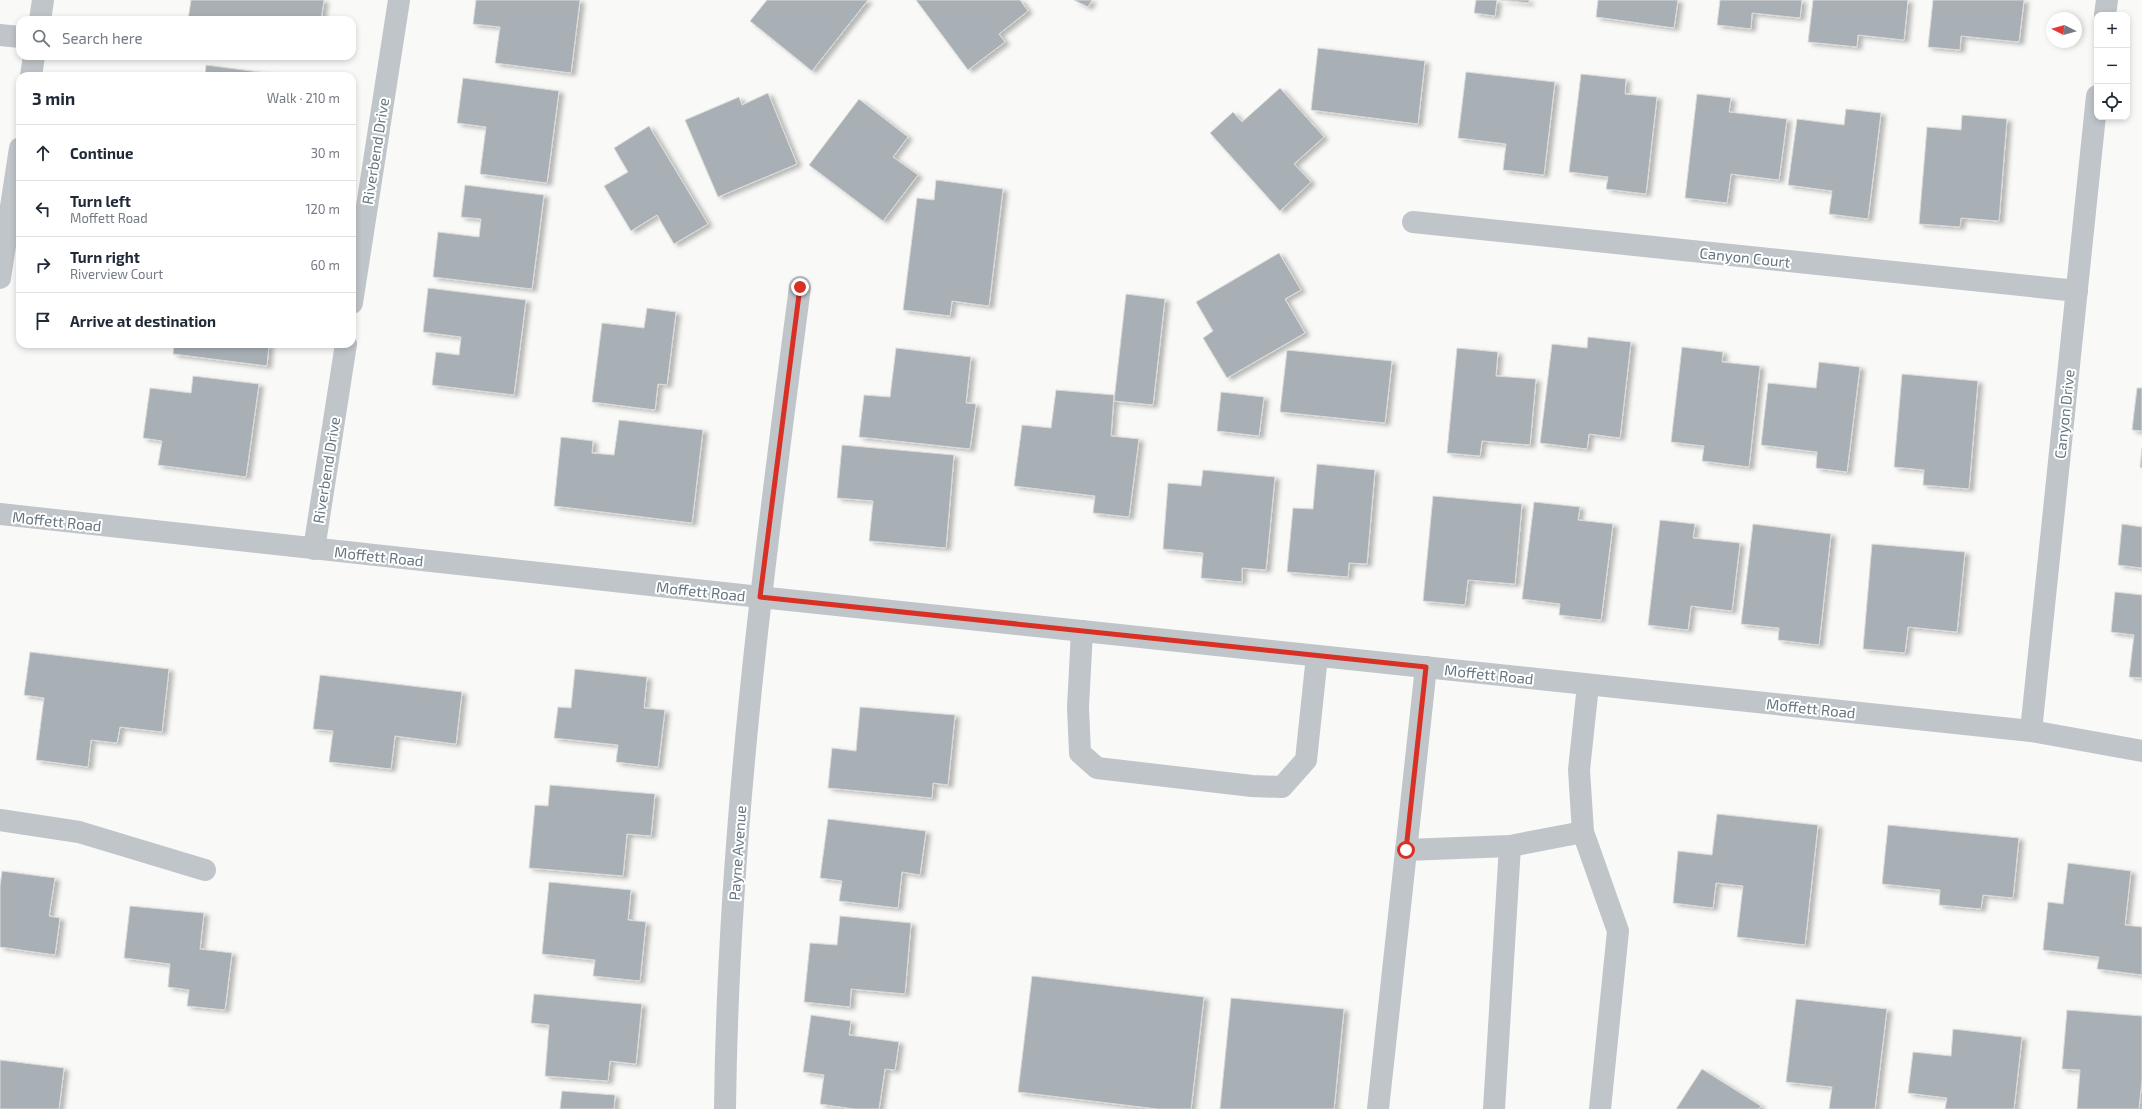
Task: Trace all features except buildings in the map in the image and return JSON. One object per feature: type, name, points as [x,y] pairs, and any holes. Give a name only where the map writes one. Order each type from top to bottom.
[{"type":"street","points":[[41,16],[43,0]]},
{"type":"street","name":"Riverbend Drive","points":[[356,277],[399,0]]},
{"type":"street","points":[[2105,12],[2107,0]]},
{"type":"street","points":[[0,35],[16,37]]},
{"type":"street","points":[[32,72],[33,60]]},
{"type":"street","name":"Canyon Drive","points":[[2031,731],[2095,120]]},
{"type":"street","points":[[0,278],[16,174]]},
{"type":"street","name":"Canyon Court","points":[[1413,222],[2077,291]]},
{"type":"street","name":"Payne Avenue","points":[[725,1109],[738,826],[760,597],[800,287]]},
{"type":"street","name":"Riverbend Drive","points":[[314,549],[345,348]]},
{"type":"street","name":"Moffett Road","points":[[0,514],[760,597],[2031,731],[2142,751]]},
{"type":"street","points":[[1082,631],[1078,707],[1080,753],[1097,768],[1252,786],[1282,787],[1306,760],[1317,656]]},
{"type":"street","points":[[1378,1109],[1426,667]]},
{"type":"street","points":[[1588,685],[1579,770],[1583,832],[1618,931],[1600,1109]]},
{"type":"street","points":[[0,820],[79,832],[205,870]]},
{"type":"street","points":[[1406,850],[1510,846],[1583,832]]},
{"type":"street","points":[[1494,1109],[1510,846]]},
{"type":"route","points":[[800,287],[760,597],[1426,667],[1406,850]]}]
